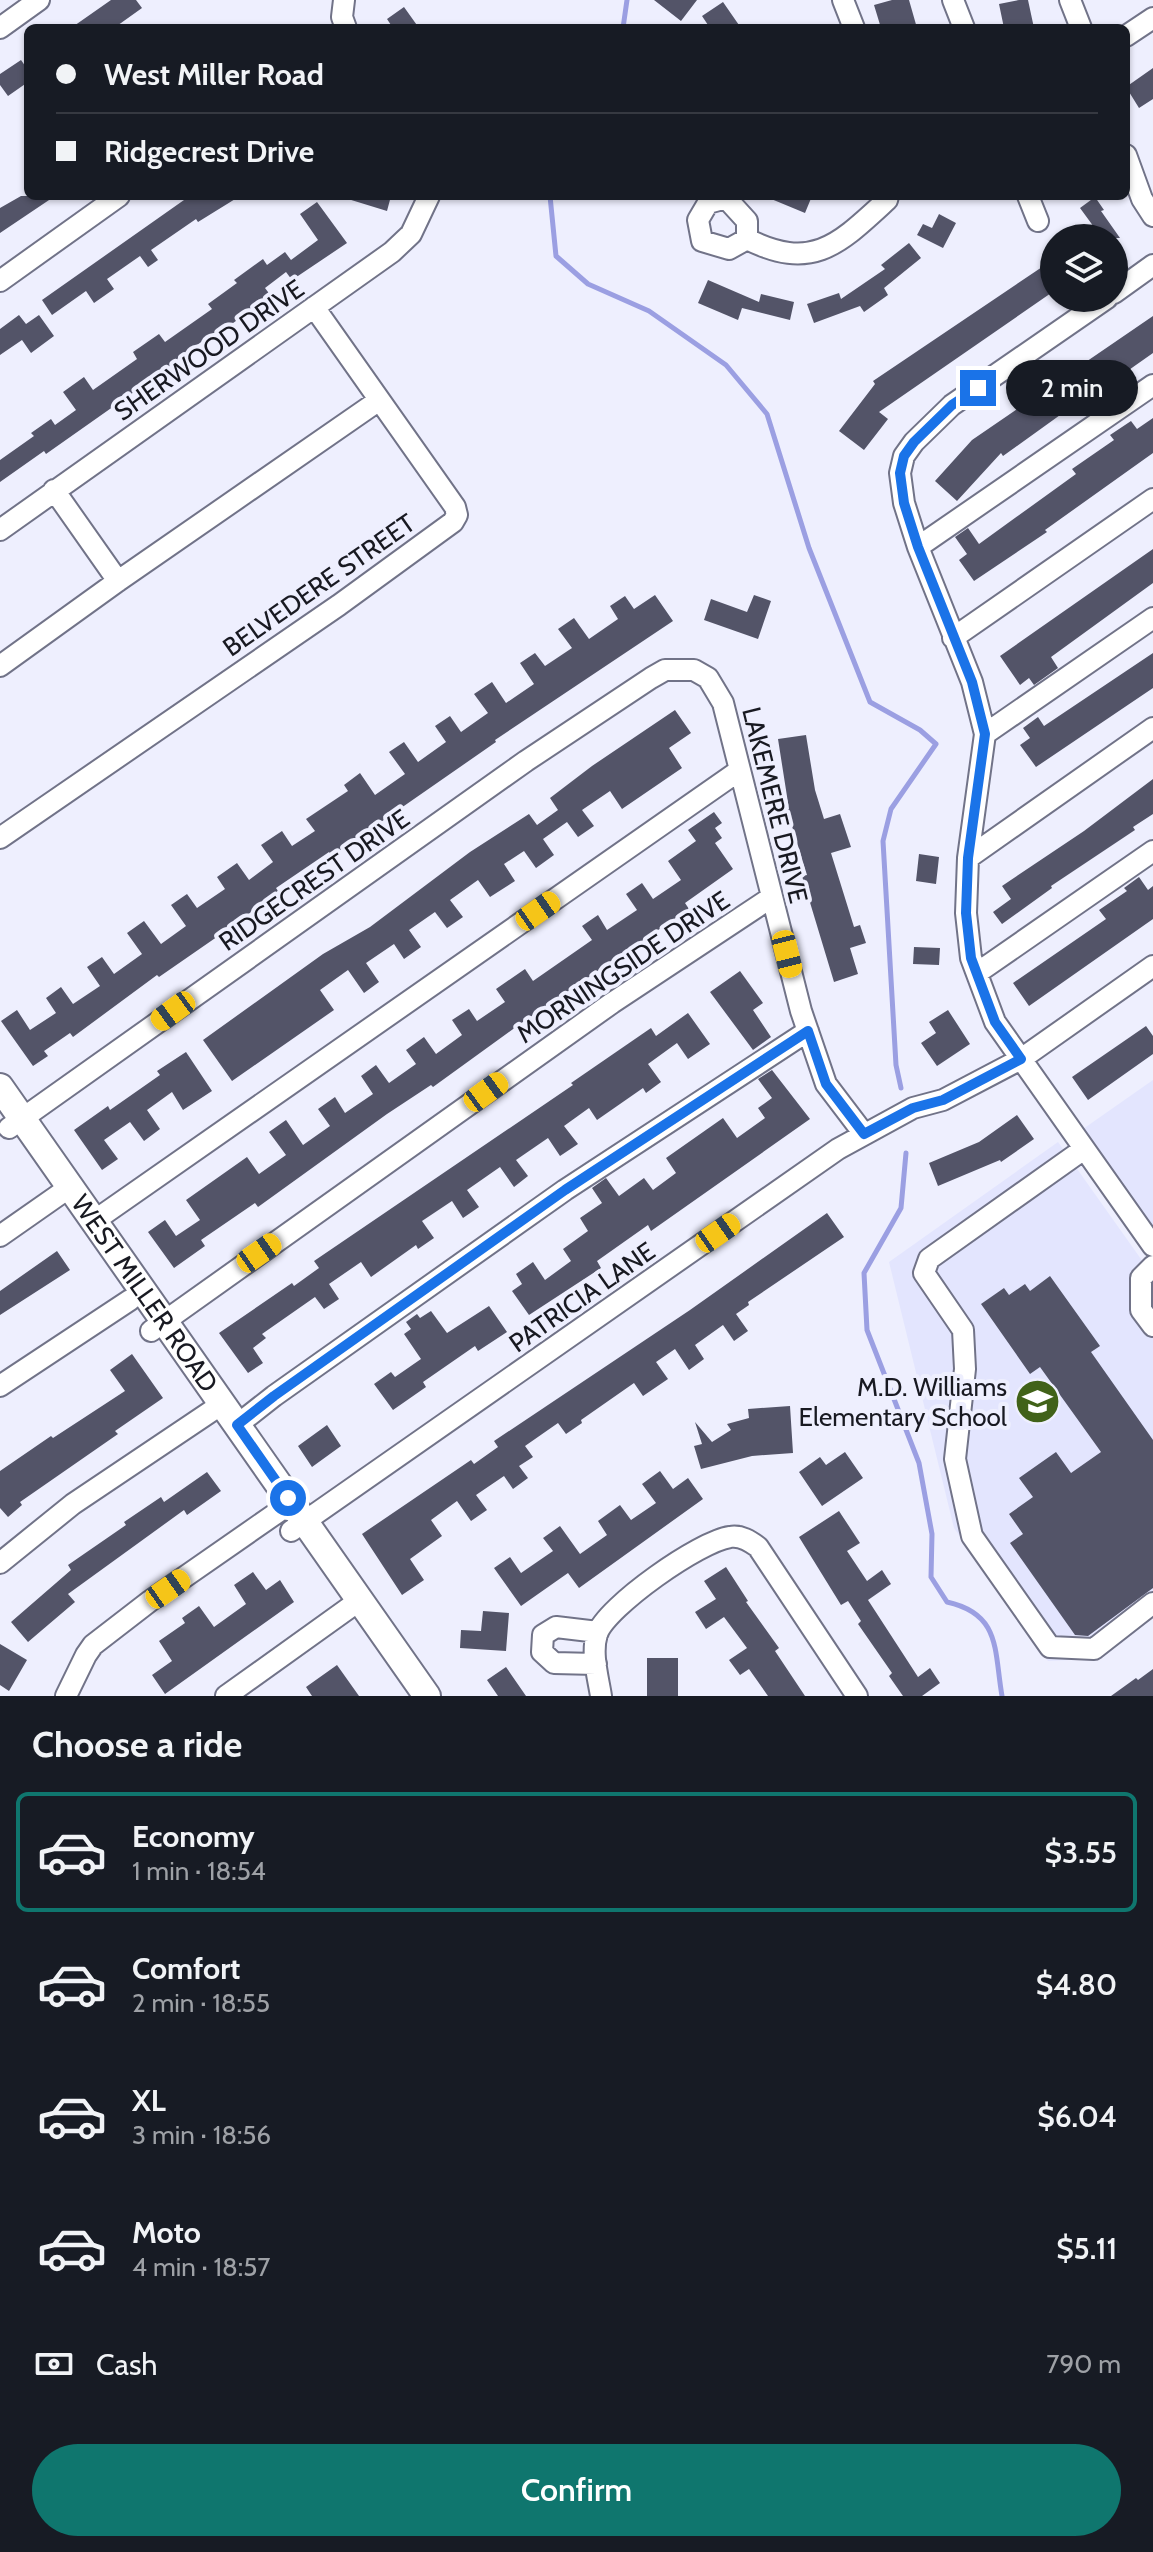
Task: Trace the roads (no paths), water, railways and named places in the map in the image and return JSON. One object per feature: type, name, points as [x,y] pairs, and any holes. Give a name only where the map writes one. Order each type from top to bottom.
[{"type":"main road","name":"WEST MILLER ROAD","points":[[0,1087],[10,1120],[64,1192],[130,1300],[158,1326]]},
{"type":"main road","name":"WEST MILLER ROAD","points":[[64,1192],[94,1221],[158,1326],[223,1414],[292,1522],[353,1605],[427,1696]]},
{"type":"main road","name":"WEST MILLER ROAD","points":[[353,1605],[406,1696]]},
{"type":"street","points":[[0,28],[39,0]]},
{"type":"street","points":[[344,0],[345,24]]},
{"type":"street","points":[[843,0],[852,24]]},
{"type":"street","points":[[953,0],[962,24]]},
{"type":"street","points":[[1070,0],[1079,24]]},
{"type":"street","points":[[1130,33],[1153,18]]},
{"type":"street","points":[[1130,166],[1142,199],[1153,216]]},
{"type":"street","points":[[0,281],[113,200]]},
{"type":"street","name":"SHERWOOD DRIVE","points":[[0,530],[392,252],[411,234],[427,200]]},
{"type":"street","points":[[747,239],[772,251],[810,254],[834,245],[887,200]]},
{"type":"street","points":[[1030,200],[1038,221]]},
{"type":"street","points":[[1128,283],[1153,265]]},
{"type":"street","name":"BELVEDERE STREET","points":[[0,838],[339,605],[453,522],[457,515],[455,507],[314,307]]},
{"type":"street","points":[[1087,312],[952,405],[914,442],[904,456],[900,473],[904,503],[918,547],[972,682],[985,734],[968,858],[966,913],[971,958],[995,1022],[1153,1246]]},
{"type":"street","points":[[918,547],[1153,385]]},
{"type":"street","points":[[0,666],[378,401]]},
{"type":"street","points":[[54,490],[118,581]]},
{"type":"street","points":[[953,638],[1153,499]]},
{"type":"street","points":[[985,734],[1153,618]]},
{"type":"street","name":"LAKEMERE DRIVE","points":[[651,678],[665,670],[694,670],[708,678],[723,703],[808,1031],[826,1084],[864,1134]]},
{"type":"street","name":"RIDGECREST DRIVE","points":[[10,1120],[526,761],[651,678]]},
{"type":"street","points":[[968,858],[1153,728]]},
{"type":"street","points":[[94,1221],[740,770]]},
{"type":"street","points":[[977,973],[1153,851]]},
{"type":"street","name":"MORNINGSIDE DRIVE","points":[[158,1326],[612,1003],[772,897]]},
{"type":"street","name":"PATRICIA LANE","points":[[66,1696],[93,1645],[150,1601],[292,1522],[838,1149],[913,1108],[943,1100],[1021,1059],[1153,966]]},
{"type":"street","points":[[0,1563],[73,1504],[223,1414],[274,1396],[565,1190],[808,1031]]},
{"type":"street","points":[[1084,1149],[929,1259],[924,1273],[963,1330],[965,1369],[955,1459],[972,1536],[1050,1647],[1094,1649],[1153,1603]]},
{"type":"street","points":[[0,1236],[64,1192]]},
{"type":"street","points":[[1153,1266],[1141,1278],[1141,1310],[1153,1326]]},
{"type":"street","points":[[0,1386],[130,1300]]},
{"type":"street","points":[[601,1696],[594,1650],[598,1632],[622,1602],[693,1551],[730,1537],[747,1539],[758,1547],[857,1696]]},
{"type":"street","points":[[226,1696],[353,1605]]},
{"type":"street","points":[[596,1664],[554,1663],[542,1652],[543,1635],[556,1627],[598,1632]]},
{"type":"waterway","points":[[624,24],[627,0]]},
{"type":"waterway","points":[[550,200],[556,256],[588,284],[649,311],[726,365],[767,414],[809,548],[870,702],[920,730],[936,744],[891,809],[883,841],[896,1065],[901,1088]]},
{"type":"waterway","points":[[906,1153],[901,1208],[864,1273],[867,1330],[919,1463],[932,1534],[931,1577],[947,1602],[977,1615],[986,1625],[995,1649],[1002,1696]]},
{"type":"place","name":"M.D. Williams Elementary School","points":[[1038,1402]]}]
